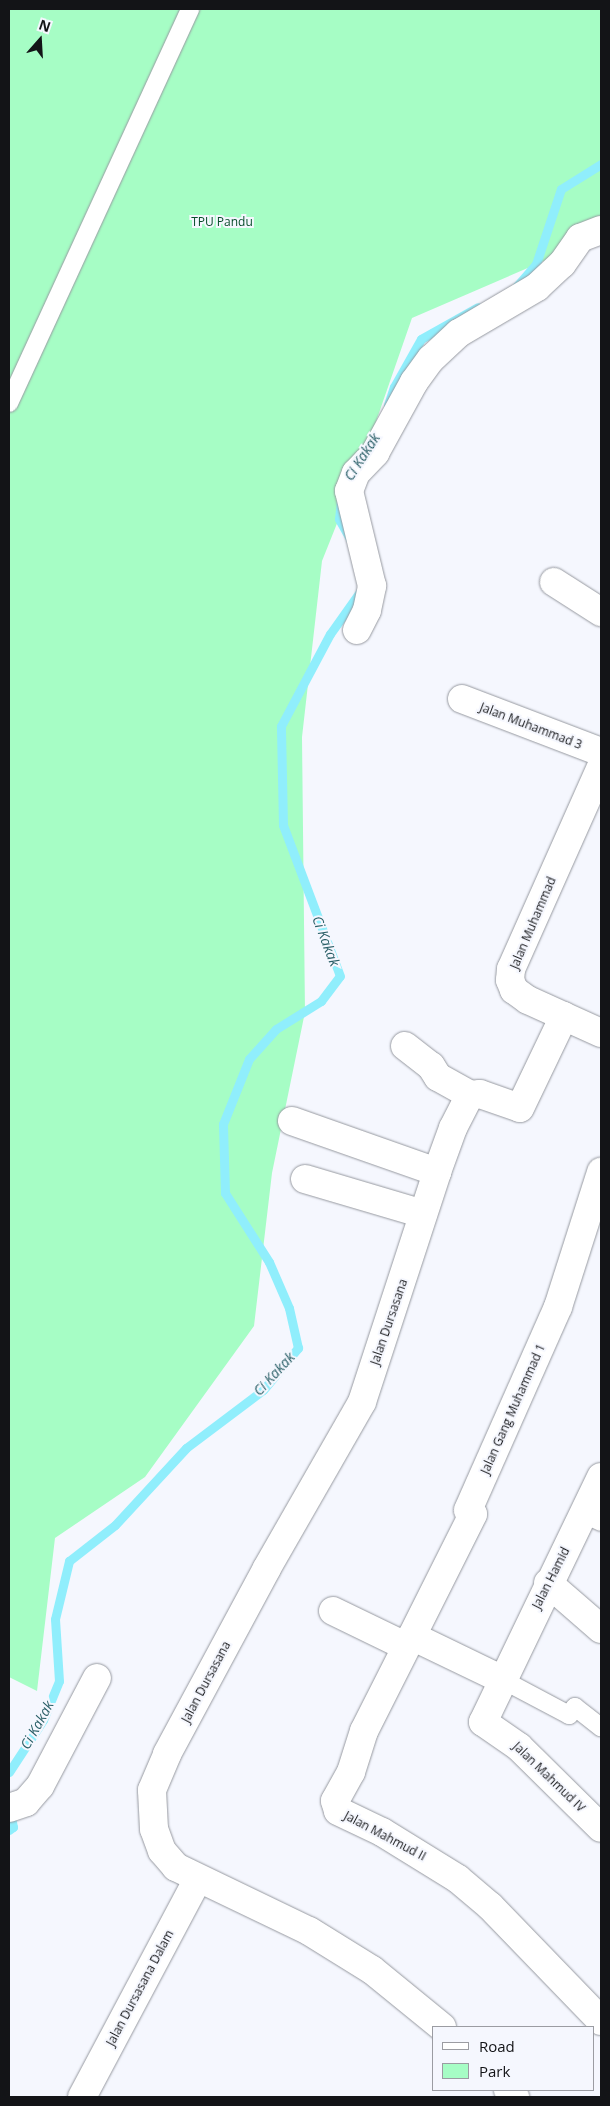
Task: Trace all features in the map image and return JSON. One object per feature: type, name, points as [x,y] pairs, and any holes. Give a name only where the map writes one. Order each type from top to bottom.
[{"type":"street","points":[[357,630],[367,610],[372,586],[354,521],[349,491],[356,473],[375,453],[414,382],[431,359],[459,333],[537,288],[562,264],[580,238],[601,230]]},
{"type":"street","points":[[554,582],[601,612]]},
{"type":"street","name":"Jalan Muhammad 3","points":[[462,699],[601,752]]},
{"type":"street","name":"Jalan Muhammad","points":[[601,767],[511,969],[510,980],[514,990],[528,1000],[601,1033]]},
{"type":"street","points":[[404,1046],[431,1066],[438,1077],[470,1095],[480,1094],[520,1108],[564,1016]]},
{"type":"street","name":"Jalan Dursasana","points":[[441,2026],[372,1970],[309,1931],[176,1867],[162,1851],[151,1812],[152,1790],[166,1754],[267,1568],[362,1402],[402,1286],[437,1172],[453,1128],[470,1095]]},
{"type":"street","points":[[292,1121],[437,1172]]},
{"type":"street","name":"Jalan Gang Muhammad 1","points":[[409,1641],[473,1514],[468,1510],[558,1307],[601,1172]]},
{"type":"street","points":[[305,1179],[423,1214]]},
{"type":"street","name":"Jalan Hamid","points":[[503,1680],[548,1583],[593,1518],[601,1477]]},
{"type":"street","points":[[548,1583],[601,1629]]},
{"type":"street","points":[[333,1611],[503,1680]]},
{"type":"street","name":"Jalan Mahmud II","points":[[409,1641],[364,1731],[351,1772],[335,1801],[338,1811],[382,1832],[458,1879],[490,1906],[601,2021]]},
{"type":"street","points":[[13,1807],[30,1799],[40,1786],[97,1678]]},
{"type":"street","name":"Jalan Mahmud IV","points":[[503,1680],[483,1722],[519,1746],[601,1828]]},
{"type":"street","name":"Jalan Dursasana Dalam","points":[[82,2097],[198,1879]]},
{"type":"lane","points":[[9,403],[190,9]]},
{"type":"lane","points":[[503,1680],[569,1715],[575,1707],[601,1726]]},
{"type":"green space","name":"TPU Pandu","points":[[9,9],[601,9],[601,240],[574,248],[412,318],[364,456],[322,561],[302,737],[305,1012],[272,1173],[254,1326],[145,1477],[55,1538],[37,1691],[9,1677]]},
{"type":"waterway","name":"Ci Kakak","points":[[516,287],[536,264],[561,189],[601,164]]},
{"type":"waterway","name":"Ci Kakak","points":[[388,405],[394,387],[421,339],[478,307]]},
{"type":"waterway","name":"Ci Kakak","points":[[341,500],[339,519],[350,539]]},
{"type":"waterway","name":"Ci Kakak","points":[[9,1772],[43,1720],[59,1681],[55,1619],[69,1561],[115,1525],[186,1448],[263,1390],[298,1348],[289,1308],[269,1262],[225,1193],[223,1124],[249,1059],[276,1029],[321,1001],[340,976],[283,825],[281,726],[330,634],[362,589]]},
{"type":"waterway","name":"Ci Kakak","points":[[9,1830],[13,1827],[10,1811]]}]
